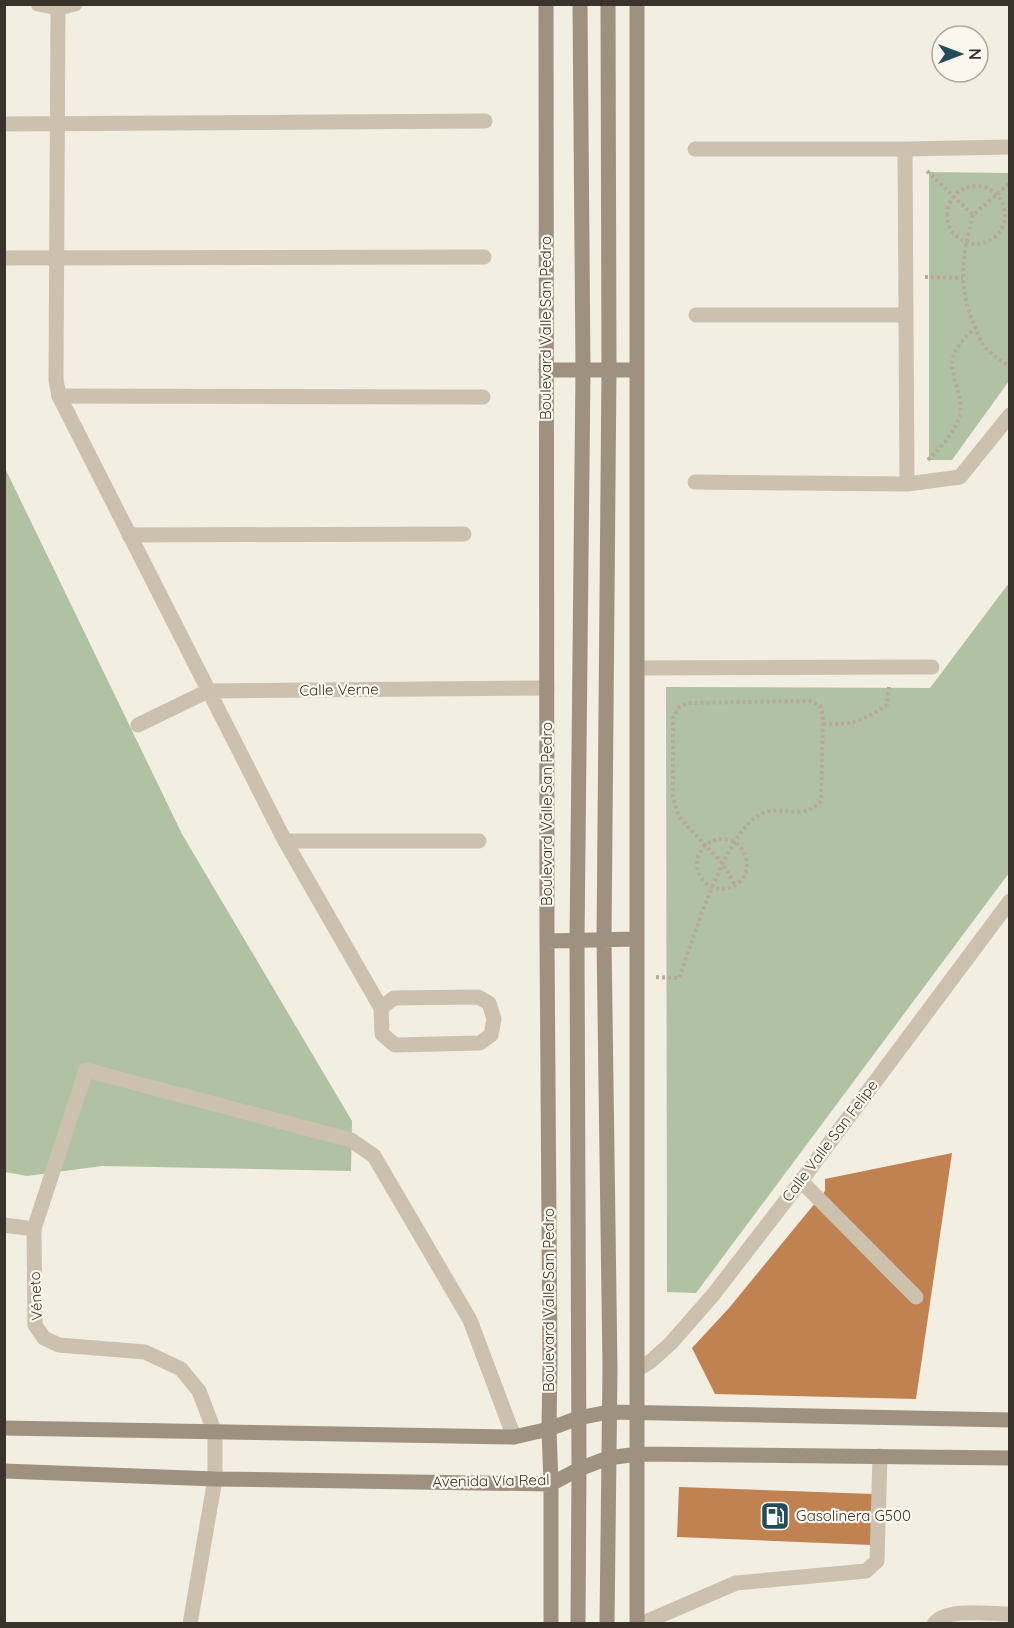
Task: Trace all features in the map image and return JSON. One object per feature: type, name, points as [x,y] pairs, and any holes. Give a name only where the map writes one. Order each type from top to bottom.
[{"type":"main road","name":"Boulevard Valle San Pedro","points":[[546,4],[546,941],[551,1484],[550,1623]]},
{"type":"main road","name":"Boulevard Valle San Pedro","points":[[578,1623],[577,941],[583,370],[580,4]]},
{"type":"main road","points":[[606,1623],[610,1368],[604,940],[609,370],[608,4]]},
{"type":"main road","points":[[637,4],[639,1623]]},
{"type":"main road","points":[[546,370],[637,370]]},
{"type":"main road","points":[[546,941],[637,939]]},
{"type":"main road","points":[[4,1428],[514,1437],[549,1429],[578,1418],[609,1412],[1010,1420]]},
{"type":"main road","name":"Avenida Vía Real","points":[[4,1471],[215,1479],[551,1484],[579,1469],[608,1458],[638,1454],[1010,1458]]},
{"type":"street","points":[[38,4],[57,8],[75,4]]},
{"type":"street","points":[[57,8],[56,380],[59,396],[285,841],[381,1008],[382,1034],[395,1046],[480,1042],[491,1035],[494,1019],[489,1003],[478,997],[394,998],[381,1008]]},
{"type":"street","points":[[4,124],[485,121]]},
{"type":"street","points":[[694,149],[905,154],[1010,147]]},
{"type":"street","points":[[905,154],[907,479]]},
{"type":"street","points":[[4,258],[484,257]]},
{"type":"street","points":[[696,315],[906,315]]},
{"type":"street","points":[[59,396],[483,397]]},
{"type":"street","points":[[695,482],[960,477],[1010,415]]},
{"type":"street","points":[[129,535],[464,534]]},
{"type":"street","points":[[638,668],[932,667]]},
{"type":"street","name":"Calle Verne","points":[[138,725],[208,691],[546,688]]},
{"type":"street","points":[[285,841],[479,841]]},
{"type":"street","name":"Calle Valle San Felipe","points":[[638,1369],[651,1361],[671,1342],[713,1295],[1010,901]]},
{"type":"street","name":"Véneto","points":[[190,1623],[215,1479],[215,1432],[199,1391],[181,1369],[145,1352],[59,1345],[44,1338],[35,1325],[34,1229],[86,1070],[351,1140],[374,1156],[470,1320],[514,1437]]},
{"type":"street","points":[[801,1181],[916,1297]]},
{"type":"street","points":[[4,1225],[34,1229]]},
{"type":"street","points":[[639,1623],[736,1583],[866,1571],[877,1561],[880,1456]]},
{"type":"street","points":[[934,1623],[938,1618],[956,1613],[1010,1614]]},
{"type":"path","points":[[905,154],[929,172],[973,215]]},
{"type":"path","points":[[1010,183],[973,215],[966,242],[963,278],[963,290],[970,315],[984,347],[1005,363],[1010,364]]},
{"type":"path","points":[[978,186],[987,188],[996,194],[1002,201],[1005,220],[996,237],[980,244],[966,242],[954,234],[947,217],[948,207],[954,196],[968,187],[978,186]]},
{"type":"path","points":[[906,277],[963,278]]},
{"type":"path","points":[[907,479],[929,460],[952,434],[960,414],[960,393],[952,373],[953,356],[961,341],[975,328]]},
{"type":"path","points":[[823,724],[845,725],[864,720],[887,705],[891,667]]},
{"type":"path","points":[[637,977],[680,978],[722,863],[745,826],[761,814],[777,811],[805,812],[814,809],[821,801],[823,716],[820,706],[810,701],[688,703],[679,707],[673,718],[673,797],[679,817],[722,863],[735,885]]},
{"type":"path","points":[[722,839],[735,843],[742,849],[745,856],[745,872],[741,879],[735,885],[727,888],[713,887],[703,881],[697,866],[698,857],[705,845],[722,839]]},
{"type":"green space","points":[[929,172],[1009,173],[1009,381],[952,460],[929,460]]},
{"type":"green space","points":[[4,466],[182,834],[352,1121],[351,1171],[102,1166],[27,1176],[5,1172]]},
{"type":"green space","points":[[1009,583],[1009,873],[696,1293],[667,1292],[666,687],[930,688]]},
{"type":"building","points":[[952,1153],[916,1399],[715,1394],[692,1348],[729,1308],[825,1191],[825,1179]]},
{"type":"building","name":"Gasolinera G500","points":[[679,1487],[873,1494],[871,1545],[677,1537]]},
{"type":"place","name":"Gasolinera G500","points":[[775,1516]]}]
